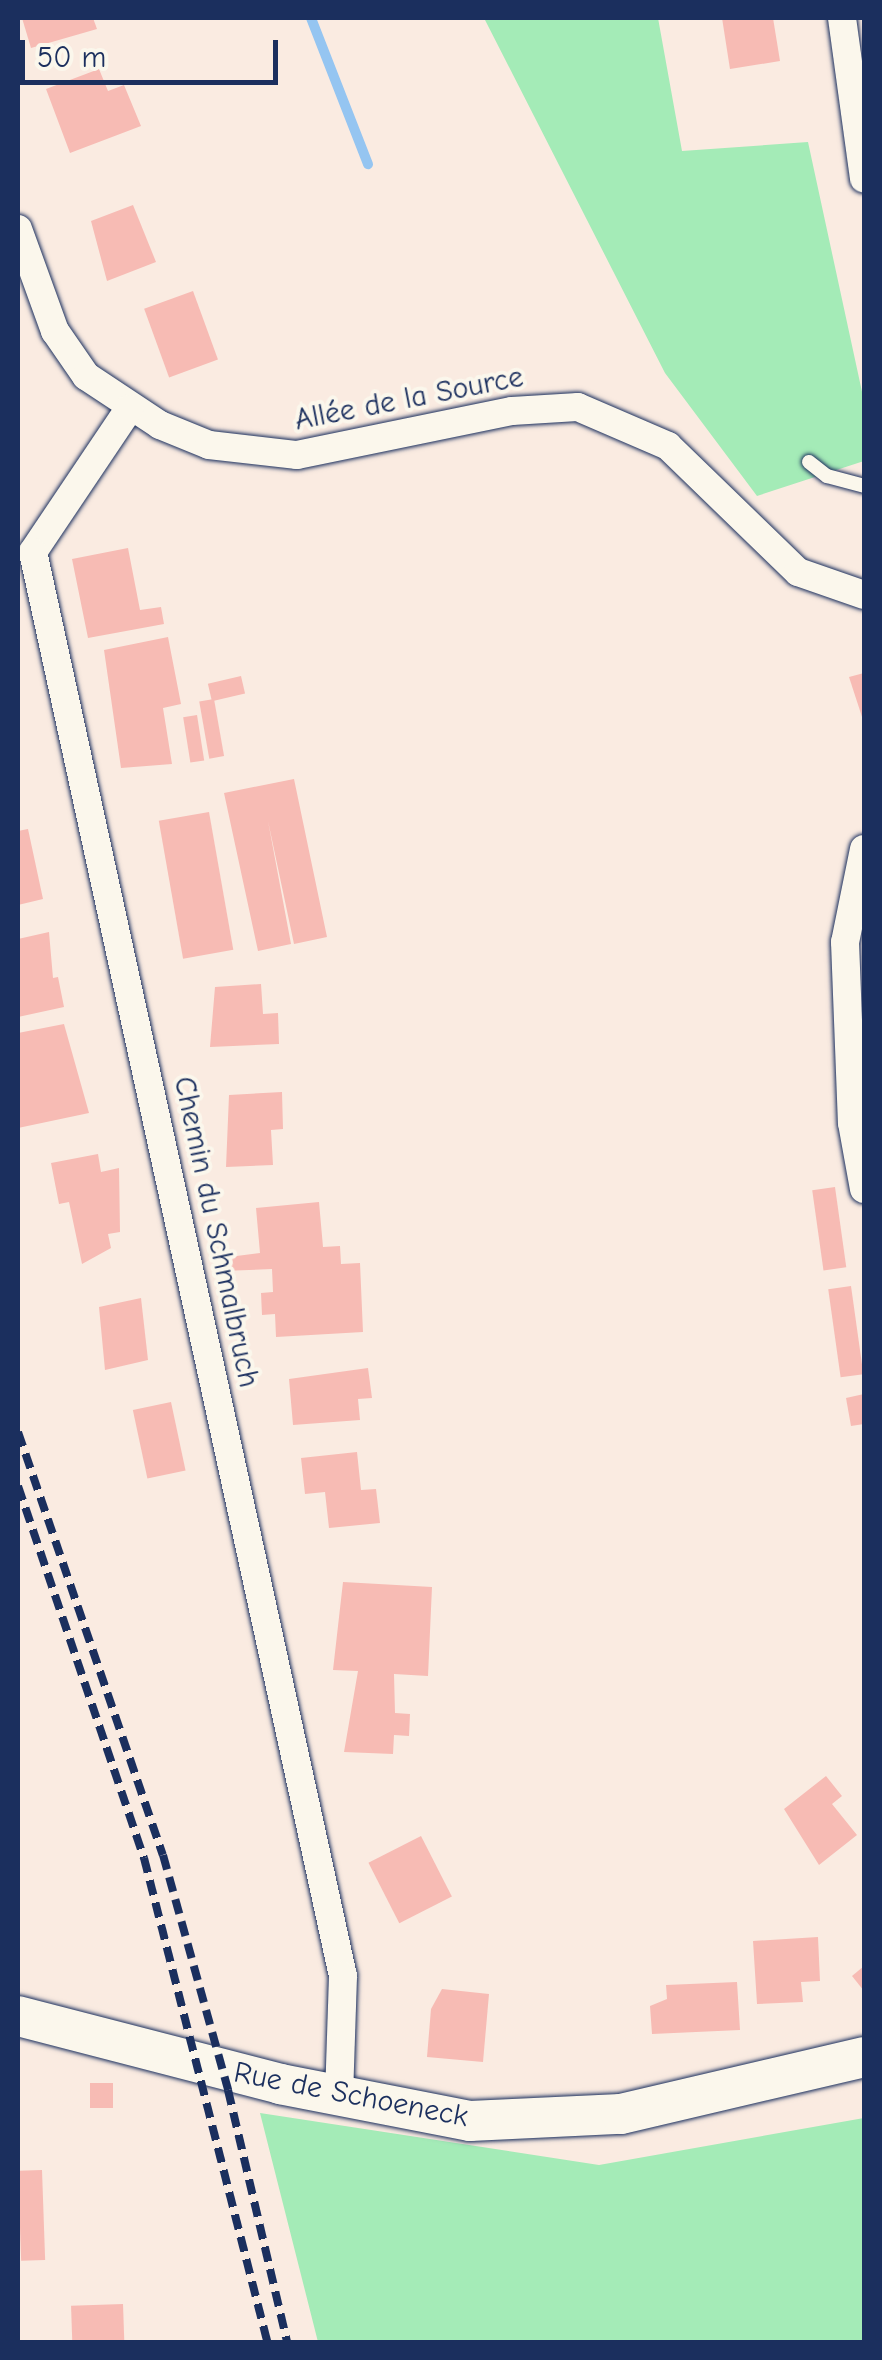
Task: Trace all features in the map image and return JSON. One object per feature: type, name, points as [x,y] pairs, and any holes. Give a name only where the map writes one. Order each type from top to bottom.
[{"type":"main road","name":"Rue de Schoeneck","points":[[18,2016],[339,2097],[470,2122],[540,2122],[621,2114],[864,2057]]},
{"type":"street","points":[[842,18],[864,179]]},
{"type":"street","name":"Allée de la Source","points":[[18,228],[54,331],[86,376],[129,409],[209,445],[258,456],[297,455],[546,406],[578,407],[668,446],[798,572],[864,595]]},
{"type":"street","name":"Chemin du Schmalbruch","points":[[129,409],[25,549],[344,1976],[339,2097]]},
{"type":"street","points":[[864,849],[845,942],[852,1123],[864,1190]]},
{"type":"lane","points":[[809,462],[827,476],[864,486]]},
{"type":"green space","points":[[484,18],[658,18],[682,151],[808,142],[864,401],[864,461],[757,496],[665,373]]},
{"type":"green space","points":[[260,2113],[599,2165],[864,2118],[864,2342],[318,2342]]},
{"type":"building","points":[[22,18],[93,18],[97,29],[31,48]]},
{"type":"building","points":[[722,18],[773,18],[780,61],[730,69]]},
{"type":"building","points":[[99,69],[108,91],[124,85],[141,126],[70,153],[46,89]]},
{"type":"building","points":[[133,205],[156,262],[107,281],[91,221]]},
{"type":"building","points":[[193,291],[218,360],[169,377],[144,309]]},
{"type":"building","points":[[128,548],[140,610],[161,607],[164,624],[88,638],[72,559]]},
{"type":"building","points":[[168,637],[181,704],[163,708],[172,764],[121,768],[104,650]]},
{"type":"building","points":[[864,673],[864,723],[849,677]]},
{"type":"building","points":[[241,676],[245,694],[212,701],[208,684]]},
{"type":"building","points":[[214,699],[224,756],[209,759],[199,702]]},
{"type":"building","points":[[197,715],[204,760],[190,763],[183,717]]},
{"type":"building","points":[[294,779],[327,937],[294,944],[268,821],[291,944],[258,951],[224,793]]},
{"type":"building","points":[[209,812],[233,950],[183,959],[159,821]]},
{"type":"building","points":[[28,829],[43,899],[18,905],[18,831]]},
{"type":"building","points":[[49,932],[53,978],[58,977],[64,1007],[18,1017],[18,939]]},
{"type":"building","points":[[261,984],[263,1014],[278,1013],[279,1044],[210,1047],[215,987]]},
{"type":"building","points":[[64,1024],[89,1113],[18,1128],[18,1033]]},
{"type":"building","points":[[282,1092],[283,1129],[271,1130],[273,1165],[226,1167],[229,1095]]},
{"type":"building","points":[[98,1154],[101,1172],[119,1168],[120,1232],[108,1234],[111,1248],[82,1264],[69,1202],[59,1204],[51,1163]]},
{"type":"building","points":[[835,1187],[846,1267],[823,1270],[812,1190]]},
{"type":"building","points":[[319,1202],[323,1247],[340,1246],[341,1264],[360,1263],[363,1332],[276,1337],[275,1314],[262,1315],[261,1293],[273,1292],[272,1269],[222,1271],[221,1258],[260,1253],[256,1208]]},
{"type":"building","points":[[851,1286],[863,1374],[841,1377],[828,1289]]},
{"type":"building","points":[[141,1298],[148,1360],[105,1370],[99,1307]]},
{"type":"building","points":[[368,1368],[372,1398],[358,1399],[360,1420],[293,1425],[289,1379]]},
{"type":"building","points":[[864,1394],[864,1424],[851,1426],[846,1398]]},
{"type":"building","points":[[171,1402],[186,1470],[147,1479],[133,1410]]},
{"type":"building","points":[[357,1452],[361,1490],[376,1489],[380,1523],[329,1528],[325,1492],[305,1494],[301,1458]]},
{"type":"building","points":[[343,1582],[432,1587],[428,1676],[394,1674],[395,1713],[410,1714],[409,1736],[394,1735],[393,1754],[344,1752],[358,1671],[333,1670]]},
{"type":"building","points":[[826,1776],[842,1796],[832,1804],[857,1835],[819,1865],[784,1809]]},
{"type":"building","points":[[421,1836],[452,1897],[399,1923],[368,1863]]},
{"type":"building","points":[[818,1937],[820,1981],[801,1982],[803,2002],[757,2004],[753,1941]]},
{"type":"building","points":[[864,1966],[864,1991],[852,1976]]},
{"type":"building","points":[[737,1982],[740,2030],[652,2034],[650,2006],[667,1999],[666,1985]]},
{"type":"building","points":[[442,1989],[489,1994],[483,2062],[427,2057],[431,2009]]},
{"type":"building","points":[[90,2083],[113,2083],[113,2108],[90,2108]]},
{"type":"building","points":[[42,2170],[45,2260],[21,2261],[18,2171]]},
{"type":"building","points":[[123,2304],[124,2342],[72,2342],[71,2306]]},
{"type":"waterway","points":[[311,18],[368,164]]},
{"type":"railway","points":[[18,1432],[163,1855],[228,2090],[287,2342]]},
{"type":"railway","points":[[18,1486],[144,1858],[267,2342]]}]
